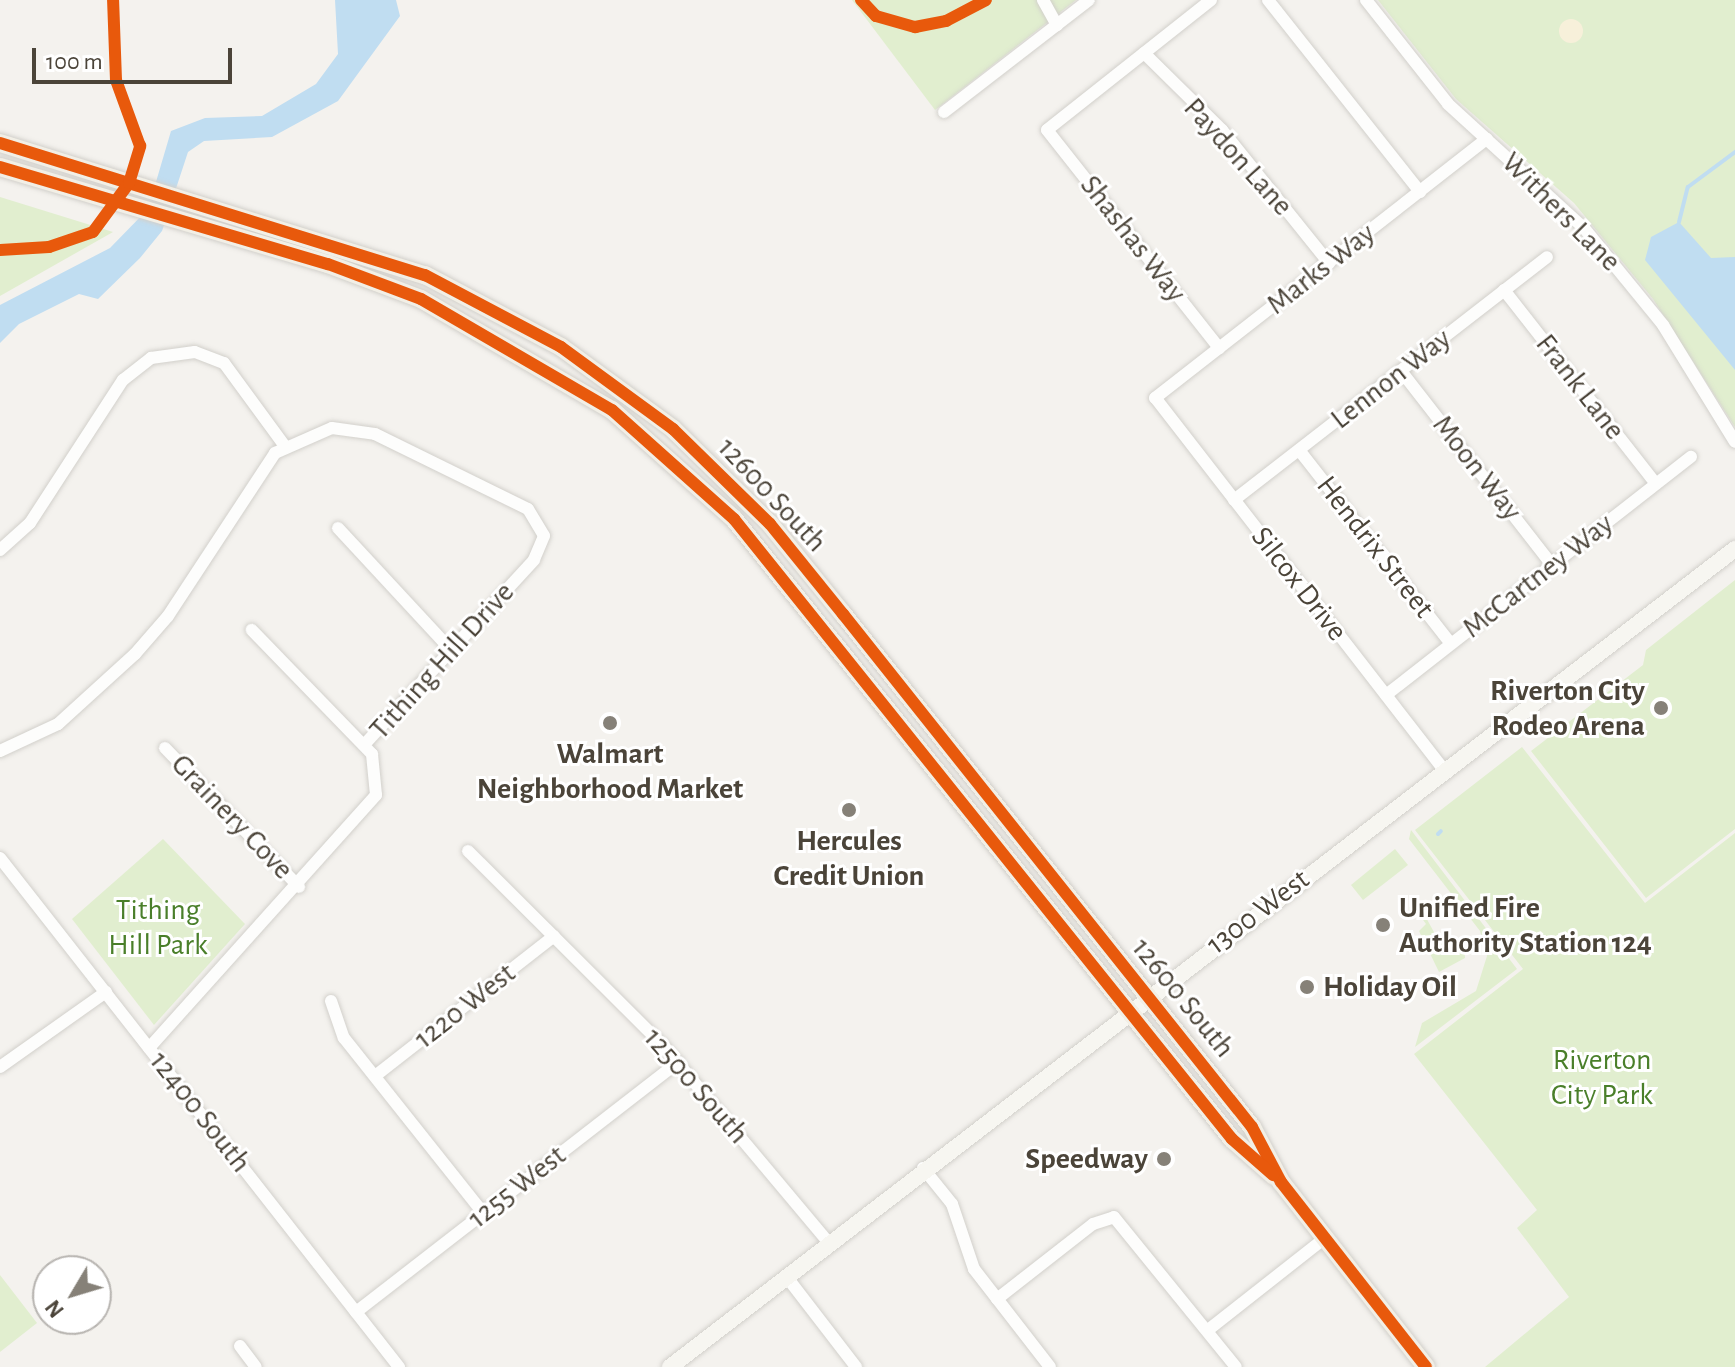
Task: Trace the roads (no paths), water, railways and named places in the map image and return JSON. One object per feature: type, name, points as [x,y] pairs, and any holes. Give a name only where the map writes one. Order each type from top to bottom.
[{"type":"main road","name":"12600 South","points":[[0,143],[337,242],[489,305],[673,429],[770,524],[1252,1127],[1281,1182],[1426,1367]]},
{"type":"main road","name":"12600 South","points":[[0,167],[328,264],[486,330],[612,410],[671,458],[791,587],[1232,1139],[1281,1182]]},
{"type":"street","points":[[1043,0],[1057,25]]},
{"type":"street","points":[[944,112],[1089,0]]},
{"type":"street","points":[[1144,53],[1211,0]]},
{"type":"street","points":[[1268,0],[1420,192]]},
{"type":"street","name":"Withers Lane","points":[[1366,0],[1448,104],[1557,199],[1629,281],[1735,442]]},
{"type":"street","name":"Shashas Way","points":[[1144,53],[1047,130],[1219,348]]},
{"type":"street","name":"Paydon Lane","points":[[1144,53],[1222,130],[1329,263]]},
{"type":"street","name":"Marks Way","points":[[1155,398],[1487,139]]},
{"type":"street","name":"Lennon Way","points":[[1234,500],[1547,257]]},
{"type":"street","name":"Frank Lane","points":[[1504,290],[1656,484]]},
{"type":"street","points":[[0,550],[30,523],[123,380],[151,358],[195,352],[224,363],[284,445],[147,642],[58,724],[0,751]]},
{"type":"street","name":"Moon Way","points":[[1401,371],[1552,565]]},
{"type":"street","name":"Silcox Drive","points":[[1155,398],[1444,770]]},
{"type":"street","name":"Tithing Hill Drive","points":[[149,1048],[373,804],[379,775],[365,744],[539,553],[543,527],[528,509],[375,434],[332,428],[284,445]]},
{"type":"street","name":"Hendrix Street","points":[[1299,450],[1451,644]]},
{"type":"street","name":"McCartney Way","points":[[1386,695],[1691,457]]},
{"type":"street","points":[[338,528],[451,650]]},
{"type":"street","name":"1300 West","points":[[670,1367],[923,1168],[1735,549]]},
{"type":"street","points":[[252,630],[365,744]]},
{"type":"street","name":"Grainery Cove","points":[[165,748],[299,887]]},
{"type":"street","name":"12500 South","points":[[468,851],[678,1062],[829,1243]]},
{"type":"street","name":"12400 South","points":[[0,858],[399,1367]]},
{"type":"street","name":"1220 West","points":[[375,1076],[554,936]]},
{"type":"street","points":[[0,1067],[106,992]]},
{"type":"street","points":[[331,1001],[344,1038],[483,1213]]},
{"type":"street","name":"1255 West","points":[[356,1312],[678,1062]]},
{"type":"street","points":[[923,1168],[952,1204],[970,1262],[1050,1367]]},
{"type":"street","points":[[997,1299],[1093,1224],[1114,1217],[1236,1367]]},
{"type":"street","points":[[1208,1330],[1325,1238]]},
{"type":"street","points":[[786,1276],[856,1367]]},
{"type":"street","points":[[240,1346],[256,1367]]},
{"type":"water","points":[[335,0],[396,0],[400,16],[338,101],[272,137],[204,141],[188,152],[162,231],[140,258],[98,299],[79,294],[19,324],[0,343],[0,305],[110,248],[148,209],[171,131],[205,118],[262,116],[316,84],[338,54]]},
{"type":"water","points":[[1679,222],[1711,258],[1735,257],[1735,370],[1645,260],[1651,237]]},
{"type":"waterway","points":[[1679,222],[1688,187],[1735,152]]},
{"type":"waterway","points":[[1438,834],[1441,831]]},
{"type":"waterway","points":[[1523,947],[1528,947]]},
{"type":"place","name":"Riverton City Rodeo Arena","points":[[1661,708]]},
{"type":"place","name":"Walmart Neighborhood Market","points":[[610,723]]},
{"type":"place","name":"Hercules Credit Union","points":[[849,810]]},
{"type":"place","name":"Unified Fire Authority Station 124","points":[[1383,925]]},
{"type":"place","name":"Holiday Oil","points":[[1307,987]]},
{"type":"place","name":"Speedway","points":[[1164,1159]]},
{"type":"park label","name":"Tithing Hill Park","points":[[158,927]]},
{"type":"park label","name":"Riverton City Park","points":[[1602,1077]]}]
